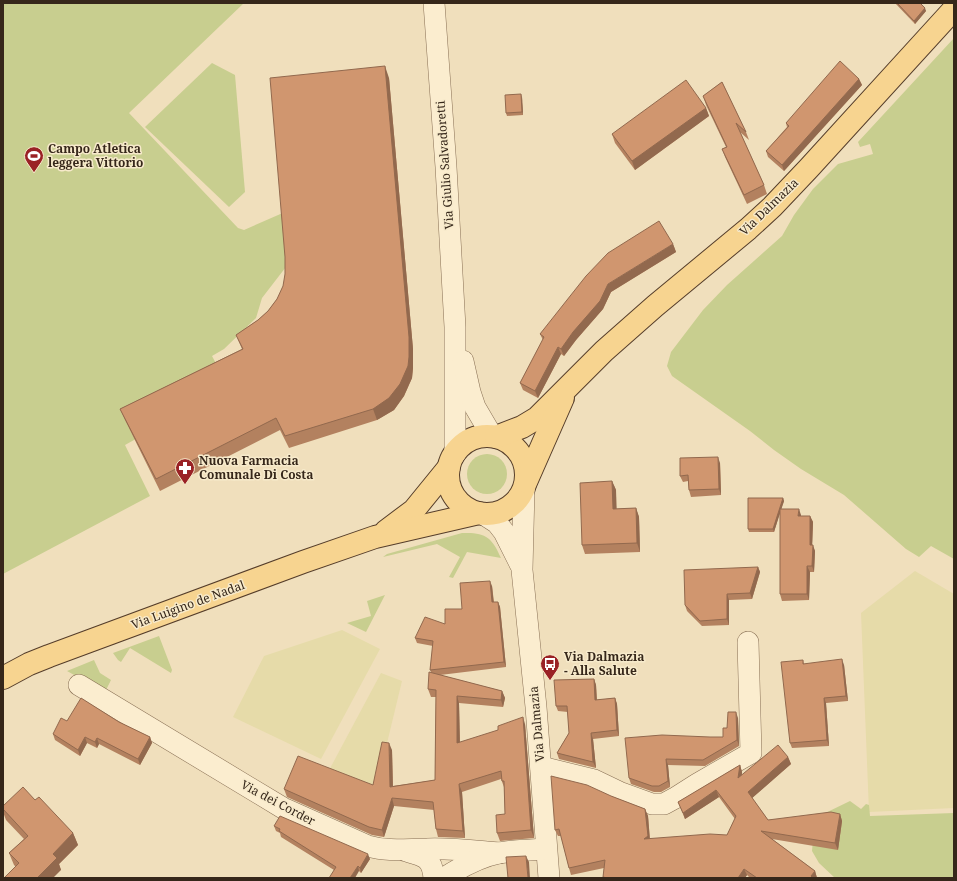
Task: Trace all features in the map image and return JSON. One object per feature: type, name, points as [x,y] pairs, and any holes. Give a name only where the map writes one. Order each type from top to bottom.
[{"type":"main road","name":"Via Dalmazia","points":[[494,437],[522,427],[537,418],[584,370],[616,341],[772,207],[954,9]]},
{"type":"main road","name":"Via Dalmazia","points":[[524,486],[568,388]]},
{"type":"main road","points":[[481,437],[494,437],[507,442],[516,449],[523,459],[526,471],[524,486],[517,500],[508,508],[496,513],[481,513],[468,508],[458,501],[452,491],[449,479],[452,461],[462,446],[470,440],[481,437]]},
{"type":"main road","name":"Via Luigino de Nadal","points":[[375,537],[396,524],[414,510],[452,461]]},
{"type":"main road","name":"Via Luigino de Nadal","points":[[3,678],[29,664],[49,656],[303,562],[375,537],[481,513]]},
{"type":"street","name":"Via Giulio Salvadoretti","points":[[434,3],[455,328],[452,461]]},
{"type":"street","name":"Via Giulio Salvadoretti","points":[[455,328],[475,407],[494,437]]},
{"type":"street","name":"Via Dalmazia","points":[[524,486],[522,570],[536,707],[549,878]]},
{"type":"street","name":"Via Dalmazia","points":[[481,513],[497,523],[504,532],[522,570]]},
{"type":"street","points":[[541,767],[594,780],[619,792],[652,804],[664,804],[751,753],[748,642]]},
{"type":"street","name":"Via dei Corder","points":[[79,685],[283,808],[368,846],[378,849],[428,849],[499,852]]},
{"type":"street","points":[[444,878],[471,862],[499,852],[546,848]]},
{"type":"street","points":[[403,850],[424,856],[431,864],[434,878]]},
{"type":"shaded area","points":[[915,571],[954,594],[954,808],[869,812],[861,613]]},
{"type":"shaded area","points":[[342,630],[380,649],[321,759],[233,717],[264,656]]},
{"type":"shaded area","points":[[381,673],[402,681],[376,789],[327,774]]},
{"type":"green space","points":[[3,3],[244,3],[129,113],[238,228],[244,230],[285,212],[289,263],[262,298],[256,318],[224,349],[212,356],[221,373],[134,440],[125,445],[150,496],[3,574]]},
{"type":"green space","points":[[954,38],[954,559],[931,546],[919,557],[906,549],[844,495],[801,469],[672,376],[667,366],[671,352],[703,310],[727,285],[782,236],[794,215],[813,189],[838,164],[873,154],[870,144],[860,147],[858,142]]},
{"type":"green space","points":[[212,63],[235,75],[245,192],[229,207],[145,127]]},
{"type":"green space","points":[[491,454],[498,457],[504,463],[507,474],[506,482],[498,491],[491,494],[483,494],[476,491],[468,482],[467,470],[470,463],[479,455]]},
{"type":"green space","points":[[462,533],[477,534],[487,537],[498,551],[501,558],[467,552],[453,578],[449,577],[460,557],[437,544],[383,557],[387,554]]},
{"type":"green space","points":[[385,595],[366,632],[347,623],[371,616],[367,601]]},
{"type":"green space","points":[[159,636],[172,670],[171,673],[130,648],[121,662],[113,653]]},
{"type":"green space","points":[[94,660],[100,673],[111,680],[105,692],[67,671]]},
{"type":"green space","points":[[850,801],[861,809],[866,804],[869,805],[870,816],[954,813],[954,878],[835,878],[819,863],[812,851],[815,818]]},
{"type":"building","points":[[897,3],[920,3],[925,8],[914,21]]},
{"type":"building","points":[[840,61],[859,79],[782,165],[766,151],[789,126],[786,123]]},
{"type":"building","points":[[385,66],[409,337],[408,366],[400,384],[389,398],[373,409],[285,436],[276,418],[156,479],[120,409],[243,349],[236,335],[268,311],[277,299],[283,286],[285,257],[270,78]]},
{"type":"building","points":[[686,80],[706,108],[632,161],[612,134]]},
{"type":"building","points":[[722,82],[746,132],[736,123],[764,185],[744,195],[722,149],[727,147],[703,96]]},
{"type":"building","points":[[521,94],[522,112],[506,113],[505,95]]},
{"type":"building","points":[[659,221],[673,244],[608,284],[600,301],[573,332],[561,349],[558,347],[535,391],[520,383],[544,337],[540,334],[586,276],[608,253]]},
{"type":"building","points":[[718,457],[719,489],[689,490],[688,475],[680,476],[680,458]]},
{"type":"building","points":[[612,481],[613,509],[636,508],[637,543],[582,545],[580,483]]},
{"type":"building","points":[[748,498],[783,498],[773,529],[748,529]]},
{"type":"building","points":[[780,509],[799,509],[798,516],[810,516],[810,545],[813,545],[812,566],[807,566],[807,594],[780,594]]},
{"type":"building","points":[[758,567],[750,593],[727,594],[727,619],[700,621],[685,605],[684,570]]},
{"type":"building","points":[[490,581],[492,602],[498,602],[504,662],[430,670],[433,641],[415,638],[425,617],[445,624],[445,609],[462,609],[460,583]]},
{"type":"building","points":[[842,659],[846,696],[824,698],[827,740],[790,743],[781,662],[803,660],[803,664]]},
{"type":"building","points":[[429,672],[502,691],[501,700],[457,696],[457,743],[498,730],[498,726],[523,717],[531,830],[497,833],[496,815],[505,814],[504,781],[502,781],[501,771],[459,784],[463,831],[436,829],[433,802],[392,798],[382,830],[369,827],[284,789],[298,756],[373,785],[382,742],[389,743],[390,787],[435,780],[436,690],[428,689]]},
{"type":"building","points":[[594,679],[595,700],[615,698],[617,730],[591,733],[593,762],[557,753],[569,733],[567,706],[556,706],[554,680]]},
{"type":"building","points":[[81,698],[119,722],[150,737],[138,759],[97,738],[95,742],[85,737],[78,750],[53,734],[61,718],[67,721]]},
{"type":"building","points":[[728,712],[736,712],[737,740],[703,760],[666,759],[668,781],[659,786],[652,786],[629,778],[625,738],[662,735],[723,737],[723,728],[727,728]]},
{"type":"building","points":[[778,745],[788,757],[748,792],[768,820],[831,812],[840,814],[835,843],[761,831],[815,871],[811,876],[813,878],[757,878],[744,869],[738,878],[607,878],[603,877],[605,860],[569,868],[559,829],[555,830],[551,776],[587,785],[645,809],[648,836],[644,839],[710,834],[727,835],[736,816],[716,790],[683,813],[678,802],[740,765],[738,778]]},
{"type":"building","points":[[23,787],[35,800],[39,797],[73,833],[53,854],[57,858],[37,878],[4,878],[19,863],[9,853],[28,836],[3,809],[3,806]]},
{"type":"building","points":[[280,816],[368,854],[360,868],[358,866],[350,878],[329,878],[336,867],[279,831],[280,829],[274,826]]},
{"type":"building","points":[[526,856],[528,878],[508,878],[506,857]]},
{"type":"place","name":"Campo Atletica leggera Vittorio","points":[[34,173]]},
{"type":"place","name":"Nuova Farmacia Comunale Di Costa","points":[[185,485]]},
{"type":"place","name":"Via Dalmazia - Alla Salute","points":[[550,681]]}]
